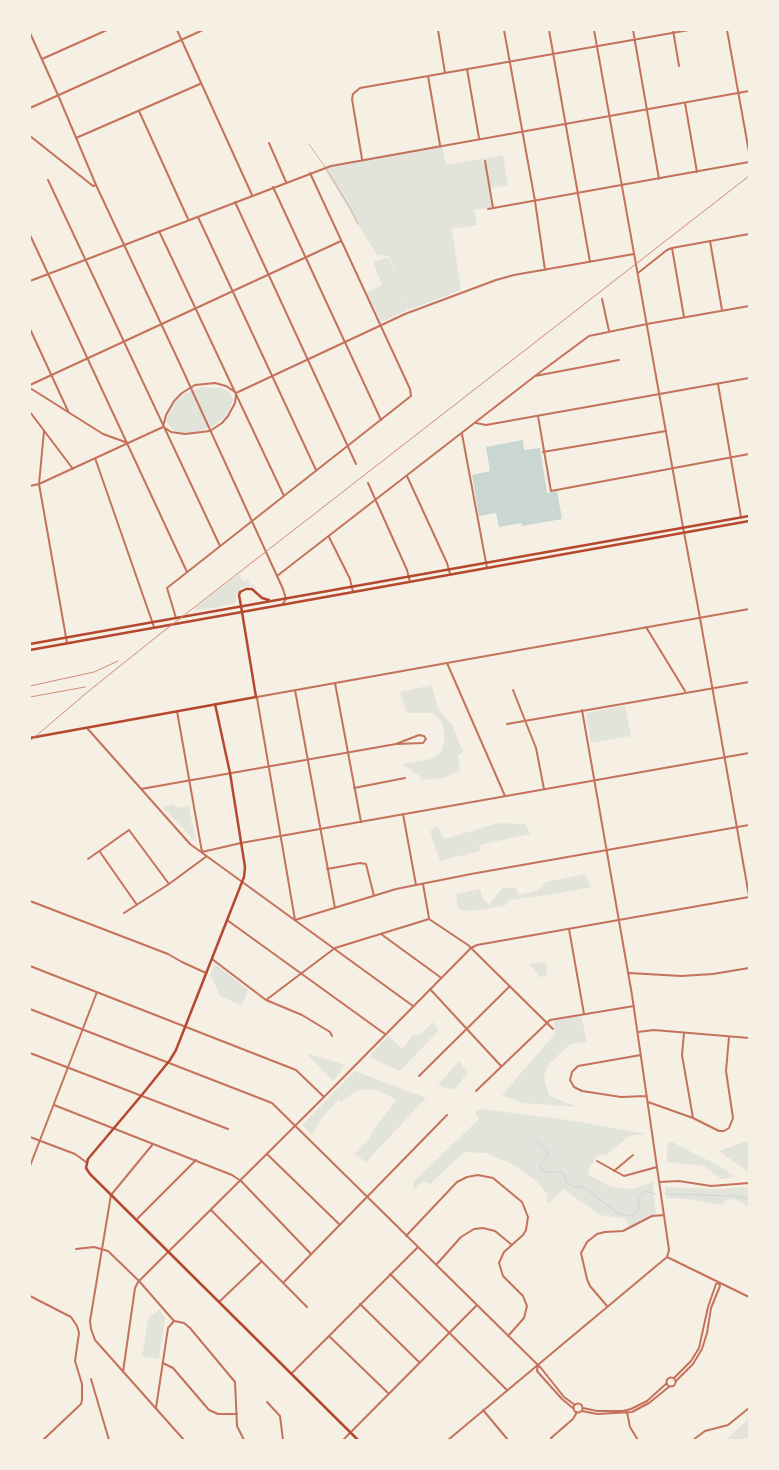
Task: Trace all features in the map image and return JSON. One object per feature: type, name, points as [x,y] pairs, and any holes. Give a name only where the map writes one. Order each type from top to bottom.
[{"type":"main road","points":[[30,644],[749,516]]},
{"type":"main road","points":[[30,650],[749,521]]},
{"type":"main road","points":[[600,542],[600,547]]},
{"type":"main road","points":[[522,556],[523,561]]},
{"type":"main road","points":[[30,738],[256,697],[239,595],[246,588],[252,589],[262,598],[272,601]]},
{"type":"main road","points":[[215,704],[230,774],[245,872],[176,1050],[142,1096],[86,1162],[88,1172],[358,1440]]},
{"type":"street","points":[[42,59],[108,30]]},
{"type":"street","points":[[177,30],[252,195]]},
{"type":"street","points":[[30,108],[203,30]]},
{"type":"street","points":[[438,30],[445,73]]},
{"type":"street","points":[[504,30],[535,200],[545,270]]},
{"type":"street","points":[[549,30],[590,262]]},
{"type":"street","points":[[123,1372],[136,1288],[139,1281],[296,1126],[471,948],[478,945],[749,896],[594,30]]},
{"type":"street","points":[[633,30],[659,179]]},
{"type":"street","points":[[362,159],[352,99],[356,90],[360,88],[673,31],[689,30]]},
{"type":"street","points":[[727,30],[749,152]]},
{"type":"street","points":[[673,31],[679,66]]},
{"type":"street","points":[[30,33],[96,185],[277,576],[286,598],[282,604]]},
{"type":"street","points":[[467,69],[479,138]]},
{"type":"street","points":[[428,76],[440,145]]},
{"type":"street","points":[[76,138],[201,84]]},
{"type":"street","points":[[30,281],[325,167],[749,91]]},
{"type":"street","points":[[685,102],[697,172]]},
{"type":"street","points":[[139,111],[188,220]]},
{"type":"street","points":[[30,136],[93,186],[96,185]]},
{"type":"street","points":[[270,143],[286,182]]},
{"type":"street","points":[[485,161],[493,208]]},
{"type":"street","points":[[488,209],[749,162]]},
{"type":"street","points":[[176,618],[167,588],[411,396],[410,389],[310,173]]},
{"type":"street","points":[[48,180],[220,547]]},
{"type":"street","points":[[273,187],[381,420]]},
{"type":"street","points":[[234,202],[356,464]]},
{"type":"street","points":[[198,216],[316,470]]},
{"type":"street","points":[[159,230],[284,496]]},
{"type":"street","points":[[30,234],[187,572]]},
{"type":"street","points":[[638,273],[672,248],[749,234]]},
{"type":"street","points":[[128,443],[103,434],[30,386],[341,241]]},
{"type":"street","points":[[710,241],[722,310]]},
{"type":"street","points":[[672,248],[684,317]]},
{"type":"street","points":[[236,393],[405,314],[496,280],[634,254]]},
{"type":"street","points":[[602,299],[609,331]]},
{"type":"street","points":[[277,576],[588,336],[749,306]]},
{"type":"street","points":[[30,329],[68,412]]},
{"type":"street","points":[[535,376],[619,360]]},
{"type":"street","points":[[476,423],[486,425],[749,378]]},
{"type":"street","points":[[163,427],[171,405],[182,393],[191,387],[203,383],[214,383],[226,386],[236,393]]},
{"type":"street","points":[[718,384],[740,517]]},
{"type":"street","points":[[163,427],[171,432],[184,434],[198,434],[211,431],[228,416],[236,393]]},
{"type":"street","points":[[30,412],[73,469]]},
{"type":"street","points":[[538,416],[550,490],[749,454]]},
{"type":"street","points":[[30,486],[73,469],[163,427]]},
{"type":"street","points":[[44,431],[39,484],[67,643]]},
{"type":"street","points":[[543,452],[666,431]]},
{"type":"street","points":[[462,434],[487,568]]},
{"type":"street","points":[[95,458],[154,627]]},
{"type":"street","points":[[407,476],[450,574]]},
{"type":"street","points":[[368,483],[410,582]]},
{"type":"street","points":[[329,537],[353,592]]},
{"type":"street","points":[[295,920],[256,697],[749,609]]},
{"type":"street","points":[[646,627],[685,692]]},
{"type":"street","points":[[447,663],[504,796]]},
{"type":"street","points":[[507,724],[749,682]]},
{"type":"street","points":[[336,683],[361,822]]},
{"type":"street","points":[[295,690],[335,908]]},
{"type":"street","points":[[513,690],[536,748],[544,789]]},
{"type":"street","points":[[448,1440],[668,1257],[669,1250],[634,1006],[582,710]]},
{"type":"street","points":[[177,711],[202,852]]},
{"type":"street","points":[[87,728],[190,844],[413,1006]]},
{"type":"street","points":[[141,789],[396,744],[423,743],[426,739],[424,736],[419,736],[396,744]]},
{"type":"street","points":[[202,852],[241,843],[749,753]]},
{"type":"street","points":[[354,788],[405,778]]},
{"type":"street","points":[[403,814],[416,885]]},
{"type":"street","points":[[295,920],[416,885],[749,826]]},
{"type":"street","points":[[88,859],[129,830],[169,884]]},
{"type":"street","points":[[99,851],[136,905]]},
{"type":"street","points":[[124,913],[169,884],[207,856]]},
{"type":"street","points":[[327,869],[360,863],[366,864],[374,896]]},
{"type":"street","points":[[423,884],[429,919],[471,948],[553,1030]]},
{"type":"street","points":[[30,901],[168,954],[206,973]]},
{"type":"street","points":[[266,1000],[334,949],[429,919]]},
{"type":"street","points":[[227,920],[385,1034]]},
{"type":"street","points":[[569,929],[584,1014]]},
{"type":"street","points":[[381,934],[440,978]]},
{"type":"street","points":[[212,958],[266,1000],[309,1018],[330,1032],[332,1036]]},
{"type":"street","points":[[30,966],[296,1070],[324,1097]]},
{"type":"street","points":[[628,973],[682,976],[712,974],[749,968]]},
{"type":"street","points":[[419,1076],[510,986]]},
{"type":"street","points":[[430,989],[501,1066]]},
{"type":"street","points":[[30,1166],[97,992]]},
{"type":"street","points":[[476,1091],[546,1022],[634,1006]]},
{"type":"street","points":[[30,1009],[272,1103],[538,1365],[564,1397],[575,1405],[580,1404],[582,1410]]},
{"type":"street","points":[[638,1032],[654,1030],[749,1038]]},
{"type":"street","points":[[684,1033],[682,1055],[694,1118]]},
{"type":"street","points":[[648,1102],[694,1118],[719,1131],[726,1130],[732,1124],[726,1071],[729,1037]]},
{"type":"street","points":[[30,1053],[228,1129]]},
{"type":"street","points":[[641,1055],[578,1066],[572,1072],[570,1080],[574,1087],[582,1091],[621,1096],[647,1096]]},
{"type":"street","points":[[54,1104],[226,1171],[241,1180],[311,1254]]},
{"type":"street","points":[[283,1283],[447,1115]]},
{"type":"street","points":[[30,1137],[75,1154],[86,1162]]},
{"type":"street","points":[[153,1144],[111,1195],[90,1321],[92,1335],[184,1440]]},
{"type":"street","points":[[268,1154],[340,1225]]},
{"type":"street","points":[[614,1171],[633,1155]]},
{"type":"street","points":[[136,1220],[196,1160]]},
{"type":"street","points":[[597,1160],[624,1176],[657,1167]]},
{"type":"street","points":[[406,1236],[457,1182],[471,1176],[482,1175],[499,1182],[522,1202],[528,1219],[526,1230],[502,1255],[499,1263],[500,1271],[526,1301],[527,1310],[522,1321],[508,1336]]},
{"type":"street","points":[[659,1182],[679,1181],[711,1186],[749,1183]]},
{"type":"street","points":[[211,1210],[307,1307]]},
{"type":"street","points":[[607,1306],[590,1286],[587,1279],[581,1253],[587,1242],[597,1234],[623,1231],[645,1218],[664,1215]]},
{"type":"street","points":[[436,1265],[461,1237],[474,1229],[483,1228],[495,1231],[512,1245]]},
{"type":"street","points":[[76,1250],[92,1247],[110,1252],[139,1281],[174,1321],[187,1325],[232,1377],[236,1387],[237,1426],[244,1440]]},
{"type":"street","points":[[291,1374],[418,1247]]},
{"type":"street","points":[[668,1257],[749,1297]]},
{"type":"street","points":[[218,1302],[262,1261]]},
{"type":"street","points":[[390,1274],[507,1390]]},
{"type":"street","points":[[668,1384],[674,1385],[675,1379],[691,1361],[699,1348],[708,1307],[716,1284],[719,1283]]},
{"type":"street","points":[[30,1296],[71,1317],[79,1333],[75,1362],[82,1384],[81,1404],[43,1440]]},
{"type":"street","points":[[360,1304],[420,1363]]},
{"type":"street","points":[[343,1440],[477,1305]]},
{"type":"street","points":[[156,1409],[168,1328],[174,1321]]},
{"type":"street","points":[[329,1336],[389,1394]]},
{"type":"street","points":[[163,1363],[173,1368],[209,1410],[218,1414],[237,1414]]},
{"type":"street","points":[[538,1365],[537,1370],[562,1399],[577,1412]]},
{"type":"street","points":[[551,1439],[573,1419],[577,1412],[582,1410],[597,1414],[627,1412],[643,1408],[668,1384],[669,1378],[675,1379]]},
{"type":"street","points":[[91,1379],[109,1440]]},
{"type":"street","points":[[547,1382],[551,1380]]},
{"type":"street","points":[[267,1402],[280,1416],[283,1440]]},
{"type":"street","points":[[574,1409],[575,1405]]},
{"type":"street","points":[[693,1440],[705,1431],[728,1426],[749,1408]]},
{"type":"street","points":[[483,1410],[508,1440]]},
{"type":"street","points":[[627,1412],[630,1427],[638,1440]]},
{"type":"lane","points":[[309,144],[325,167],[358,224]]},
{"type":"shaded area","points":[[442,144],[446,165],[503,155],[508,185],[490,188],[493,207],[474,210],[477,225],[452,229],[461,290],[408,310],[404,298],[407,310],[381,322],[367,292],[382,285],[373,262],[388,257],[396,276],[389,256],[377,255],[323,167]]},
{"type":"shaded area","points":[[203,387],[221,388],[230,392],[233,400],[223,419],[213,426],[193,433],[178,432],[172,429],[166,418],[173,404],[186,393]]},
{"type":"shaded area","points":[[523,440],[524,450],[540,448],[547,493],[557,491],[562,519],[522,526],[522,523],[499,527],[496,513],[479,516],[472,475],[490,471],[486,447]]},
{"type":"shaded area","points":[[239,574],[243,582],[248,579],[250,585],[253,584],[256,589],[251,586],[242,587],[236,595],[236,603],[196,610],[195,608]]},
{"type":"shaded area","points":[[432,685],[438,709],[452,725],[463,752],[458,755],[460,770],[444,778],[423,780],[402,764],[431,759],[442,751],[445,737],[442,722],[433,713],[407,713],[400,692]]},
{"type":"shaded area","points":[[625,706],[631,736],[591,743],[586,713]]},
{"type":"shaded area","points":[[174,804],[176,808],[189,806],[196,842],[162,807]]},
{"type":"shaded area","points":[[499,823],[526,824],[530,834],[479,845],[480,851],[440,861],[430,831],[437,826],[444,839]]},
{"type":"shaded area","points":[[585,874],[591,887],[510,900],[506,905],[481,910],[464,911],[458,908],[456,894],[480,889],[482,897],[489,905],[502,888],[516,888],[518,895],[537,891],[546,882]]},
{"type":"shaded area","points":[[546,962],[547,976],[540,977],[529,964]]},
{"type":"shaded area","points":[[215,964],[248,990],[242,1006],[220,996],[210,974]]},
{"type":"shaded area","points":[[581,1015],[587,1042],[570,1044],[547,1066],[544,1077],[549,1096],[578,1107],[523,1103],[502,1095],[555,1034],[554,1021]]},
{"type":"shaded area","points":[[433,1022],[439,1030],[400,1071],[369,1057],[388,1035],[402,1049],[412,1036],[421,1034]]},
{"type":"shaded area","points":[[306,1053],[345,1065],[333,1081]]},
{"type":"shaded area","points":[[459,1061],[468,1072],[454,1090],[438,1085]]},
{"type":"shaded area","points":[[355,1071],[426,1098],[366,1162],[354,1154],[370,1138],[372,1132],[396,1100],[388,1095],[368,1089],[356,1091],[341,1102],[339,1099],[321,1119],[312,1135],[302,1125]]},
{"type":"shaded area","points":[[482,1109],[575,1121],[646,1134],[629,1136],[608,1154],[597,1156],[588,1171],[589,1175],[611,1187],[634,1189],[654,1181],[656,1216],[649,1217],[629,1229],[626,1219],[600,1215],[563,1189],[548,1204],[547,1194],[535,1180],[512,1164],[486,1153],[464,1152],[430,1184],[423,1181],[413,1191],[414,1181],[479,1119],[475,1112]]},
{"type":"shaded area","points":[[670,1141],[721,1167],[735,1177],[721,1179],[704,1166],[667,1162],[667,1146]]},
{"type":"shaded area","points":[[747,1141],[749,1144],[749,1173],[719,1151]]},
{"type":"shaded area","points":[[665,1187],[717,1189],[749,1187],[749,1207],[739,1201],[730,1199],[726,1200],[723,1205],[688,1199],[666,1198]]},
{"type":"shaded area","points":[[160,1309],[165,1318],[159,1359],[142,1357],[148,1319]]},
{"type":"shaded area","points":[[749,1419],[749,1440],[725,1440]]},
{"type":"waterway","points":[[536,1140],[547,1150],[548,1156],[540,1165],[544,1172],[561,1172],[564,1174],[566,1182],[575,1187],[583,1187],[619,1214],[632,1216],[640,1209],[638,1199],[643,1192],[656,1194]]},
{"type":"waterway","points":[[665,1194],[735,1196],[749,1199]]},
{"type":"railway","points":[[30,741],[160,634],[749,176]]},
{"type":"railway","points":[[30,686],[94,672],[118,661]]},
{"type":"railway","points":[[30,697],[85,687]]}]
